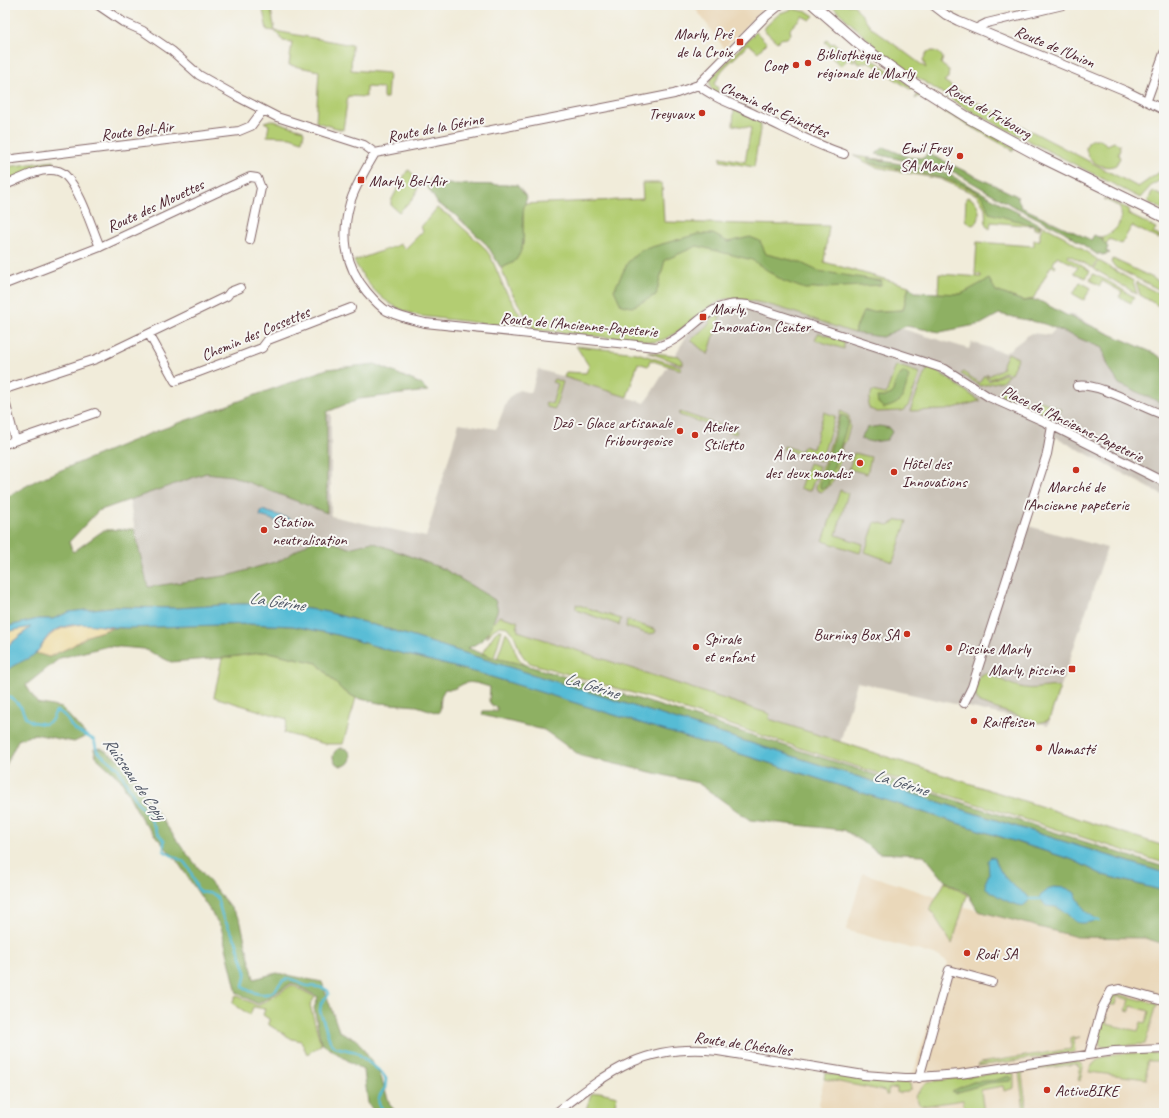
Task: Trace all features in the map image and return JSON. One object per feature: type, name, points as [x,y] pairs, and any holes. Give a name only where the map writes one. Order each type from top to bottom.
[{"type":"main road","name":"Route de Fribourg","points":[[814,5],[844,32],[872,54],[910,81],[967,117],[1043,158],[1164,217]]},
{"type":"street","name":"Route de la Gérine","points":[[98,5],[123,22],[143,31],[172,51],[199,75],[263,110],[364,145],[375,154],[661,98],[698,85],[763,19],[780,5]]},
{"type":"street","name":"Route de l'Union","points":[[933,5],[946,15],[1147,100],[1164,110]]},
{"type":"street","points":[[977,28],[987,23],[1063,5]]},
{"type":"street","points":[[1147,100],[1164,53]]},
{"type":"street","name":"Chemin des Epinettes","points":[[698,85],[710,95],[755,114],[812,143],[844,154]]},
{"type":"street","name":"Route Bel-Air","points":[[5,160],[239,131],[251,126],[263,110]]},
{"type":"street","name":"Route de l'Ancienne-Papeterie","points":[[375,154],[350,201],[345,223],[345,244],[349,261],[360,284],[373,299],[386,310],[403,318],[425,323],[656,347],[676,340],[714,309],[742,304],[945,369],[989,398]]},
{"type":"street","points":[[5,185],[41,171],[50,170],[60,172],[65,175],[79,198],[100,247]]},
{"type":"street","name":"Route des Mouettes","points":[[5,284],[100,247],[250,177],[257,178],[261,188],[250,240]]},
{"type":"street","points":[[5,389],[96,359],[227,296],[230,292],[240,288]]},
{"type":"street","name":"Chemin des Cossettes","points":[[149,334],[175,381],[262,348],[268,340],[351,308]]},
{"type":"street","points":[[1077,386],[1082,385],[1114,393],[1164,414]]},
{"type":"street","name":"Place de l'Ancienne-Papeterie","points":[[989,398],[1052,426],[1164,482]]},
{"type":"street","points":[[5,401],[15,440]]},
{"type":"street","points":[[5,444],[95,413]]},
{"type":"street","points":[[964,703],[972,687],[1047,454],[1052,426]]},
{"type":"street","points":[[919,1078],[949,970],[992,982]]},
{"type":"street","points":[[1089,1054],[1102,1008],[1111,991],[1120,989],[1160,1000]]},
{"type":"street","name":"Route de Chésalles","points":[[556,1113],[617,1068],[648,1055],[674,1050],[696,1048],[871,1076],[919,1078],[960,1074],[1114,1051],[1164,1049]]},
{"type":"shaded area","points":[[693,5],[766,5],[724,48]]},
{"type":"shaded area","points":[[755,299],[862,334],[903,329],[969,349],[971,342],[1005,353],[1031,333],[1050,335],[1070,313],[1164,366],[1164,496],[1056,437],[1025,525],[1107,548],[1048,725],[857,682],[840,743],[769,719],[770,714],[518,631],[516,621],[499,616],[495,622],[384,588],[146,589],[129,498],[251,445],[331,413],[331,516],[426,537],[459,423],[496,429],[508,398],[519,390],[531,393],[538,369],[645,403],[708,302]]},
{"type":"shaded area","points":[[863,873],[978,911],[1077,937],[1145,938],[1164,944],[1164,1113],[820,1113],[819,1104],[826,1069],[904,1078],[914,1071],[948,963],[938,956],[846,930]]},
{"type":"green space","points":[[262,5],[270,5],[275,31],[267,30]]},
{"type":"green space","points":[[831,5],[854,5],[872,28],[926,68],[923,60],[927,52],[938,52],[943,58],[941,64],[949,70],[948,78],[944,81],[974,101],[1138,187],[1164,169],[1164,178],[1152,185],[1140,198],[969,110],[915,76],[879,50]]},
{"type":"green space","points":[[793,9],[808,12],[814,16],[810,20],[802,16],[790,29],[791,34],[787,38],[780,39],[777,42],[763,29],[780,13]]},
{"type":"green space","points":[[275,31],[352,45],[351,70],[389,73],[387,98],[383,98],[383,88],[366,87],[366,97],[348,96],[343,130],[316,122],[319,71],[289,65],[292,42],[283,41]]},
{"type":"green space","points":[[756,32],[767,43],[758,52],[749,44],[725,67],[714,84],[718,88],[717,91],[726,96],[725,99],[711,89],[711,78]]},
{"type":"green space","points":[[827,40],[832,44],[834,43],[849,55],[851,52],[854,53],[854,62],[848,59],[841,66],[831,57],[835,52],[825,42]]},
{"type":"green space","points":[[856,54],[863,57],[866,55],[920,92],[920,96],[915,99],[918,93],[912,89],[911,90],[868,61],[860,64],[856,62]]},
{"type":"green space","points":[[945,108],[1014,147],[1014,150],[1012,152],[1011,149],[945,112]]},
{"type":"green space","points":[[734,109],[761,123],[754,167],[720,161],[721,157],[745,162],[751,128],[733,125]]},
{"type":"green space","points":[[271,120],[303,130],[304,133],[302,141],[290,137],[267,136],[269,125],[264,122]]},
{"type":"green space","points":[[1100,139],[1107,145],[1114,142],[1119,144],[1120,150],[1118,154],[1120,158],[1116,165],[1111,167],[1101,166],[1096,164],[1089,157],[1086,147],[1089,141]]},
{"type":"green space","points":[[884,147],[908,157],[924,158],[927,153],[1017,196],[1021,207],[1091,240],[1094,235],[1103,239],[1103,242],[1108,247],[1106,251],[1110,253],[1102,255],[1099,253],[1098,255],[1063,231],[1011,205],[954,172],[876,154]]},
{"type":"green space","points":[[854,156],[885,160],[869,158],[867,160],[871,163],[943,178],[963,185],[1035,225],[1039,227],[1042,225],[1040,229],[1034,229],[1034,226],[991,222],[990,229],[986,226],[985,208],[977,195],[940,179],[875,167]]},
{"type":"green space","points":[[868,158],[937,171],[952,176],[1040,225],[1040,227],[989,213],[983,198],[976,192],[964,186],[949,180],[871,163],[867,160]]},
{"type":"green space","points":[[54,161],[54,166],[44,166],[5,182],[5,167]]},
{"type":"green space","points":[[409,170],[415,176],[418,188],[413,198],[399,212],[391,205],[391,201],[407,171]]},
{"type":"green space","points":[[436,178],[440,184],[517,185],[527,198],[523,214],[522,246],[520,254],[515,261],[501,268],[487,245],[453,213],[438,204],[427,186],[431,179]]},
{"type":"green space","points":[[642,183],[662,183],[664,222],[829,226],[824,262],[909,286],[903,310],[863,312],[854,333],[773,306],[741,299],[727,299],[720,301],[705,310],[671,336],[655,342],[534,330],[509,288],[501,268],[514,262],[523,244],[523,204],[643,199]]},
{"type":"green space","points":[[1152,191],[1164,197],[1164,210],[1148,202]]},
{"type":"green space","points":[[968,197],[974,201],[979,210],[978,221],[973,225],[965,220],[966,198]]},
{"type":"green space","points":[[1105,198],[1129,209],[1128,214],[1156,228],[1153,233],[1160,236],[1159,239],[1132,226],[1121,244],[1109,239],[1106,246],[1103,239],[1098,237],[1108,235],[1116,228],[1121,219],[1121,214],[1119,207],[1104,199]]},
{"type":"green space","points":[[437,208],[451,217],[484,247],[491,257],[505,290],[529,329],[420,316],[408,312],[389,303],[373,289],[360,272],[354,261],[401,244],[405,249],[423,231],[421,227]]},
{"type":"green space","points":[[1044,226],[1065,237],[1098,260],[1093,268],[1069,255],[1068,257],[1090,271],[1086,278],[1074,273],[1078,267],[1057,256],[1053,264],[1056,265],[1055,267],[1051,266],[1033,299],[1023,301],[996,291],[969,291],[961,294],[938,294],[939,274],[981,277],[981,275],[975,274],[977,242],[1034,246],[1034,240],[1040,240],[1040,232]]},
{"type":"green space","points":[[698,234],[713,234],[728,242],[750,237],[760,241],[766,254],[799,262],[818,271],[882,281],[881,285],[805,289],[783,281],[752,260],[697,246],[665,260],[656,295],[632,307],[621,305],[614,290],[628,262],[641,250]]},
{"type":"green space","points":[[1113,259],[1153,278],[1164,286],[1164,292],[1116,268],[1112,263]]},
{"type":"green space","points":[[1099,261],[1133,281],[1137,294],[1094,269]]},
{"type":"green space","points":[[1093,274],[1108,281],[1134,297],[1131,303],[1119,297],[1122,292],[1102,281],[1100,286],[1090,280]]},
{"type":"green space","points":[[989,279],[996,291],[1023,301],[1038,300],[1066,315],[1156,354],[1164,360],[1164,404],[1119,384],[1109,368],[1102,348],[1045,324],[999,314],[981,324],[940,332],[906,326],[882,337],[854,333],[863,312],[903,310],[909,286],[915,292],[961,294]]},
{"type":"green space","points":[[1080,282],[1091,288],[1084,300],[1073,294]]},
{"type":"green space","points":[[1136,282],[1164,296],[1164,309],[1140,295]]},
{"type":"green space","points":[[721,313],[708,355],[691,340],[710,323],[709,321]]},
{"type":"green space","points":[[819,333],[844,341],[844,349],[815,340]]},
{"type":"green space","points":[[576,346],[637,353],[682,367],[681,370],[650,360],[648,366],[638,363],[627,397],[564,377],[566,372],[586,373],[589,366]]},
{"type":"green space","points":[[647,352],[679,356],[683,361],[683,365]]},
{"type":"green space","points":[[1008,353],[1018,358],[1011,373],[1004,372],[991,379],[988,378],[986,375],[988,374],[989,376],[1003,368],[1002,366]]},
{"type":"green space","points":[[375,364],[421,384],[428,391],[359,399],[327,412],[327,513],[232,476],[206,473],[98,511],[69,542],[73,552],[104,530],[134,529],[148,587],[231,575],[281,560],[318,537],[349,548],[372,542],[444,569],[495,600],[498,609],[488,633],[481,641],[468,648],[494,658],[526,665],[645,701],[1164,867],[1164,873],[385,628],[323,611],[272,604],[236,604],[179,608],[110,607],[69,612],[53,619],[38,619],[5,627],[5,498],[37,480],[146,435],[327,369]]},
{"type":"green space","points":[[896,365],[920,373],[908,406],[902,411],[877,412],[870,409],[868,405],[872,391],[886,394]]},
{"type":"green space","points":[[929,367],[980,401],[946,410],[910,411],[924,375]]},
{"type":"green space","points":[[904,372],[909,376],[902,397],[896,404],[884,408],[878,403],[877,397],[884,397],[892,394],[897,378]]},
{"type":"green space","points":[[963,372],[980,383],[984,375],[989,381],[1004,374],[1009,375],[1002,381],[981,386],[961,374]]},
{"type":"green space","points":[[554,379],[563,382],[555,409],[547,407],[545,404],[546,402],[552,404],[558,384],[552,382]]},
{"type":"green space","points":[[1002,391],[1007,391],[1034,407],[1039,400],[1062,410],[1051,420],[1002,398],[1000,393]]},
{"type":"green space","points":[[841,411],[849,416],[850,427],[845,443],[843,443],[841,449],[836,474],[830,485],[821,492],[817,490],[816,487]]},
{"type":"green space","points":[[680,412],[737,431],[736,434],[679,415]]},
{"type":"green space","points":[[824,412],[835,416],[821,461],[783,449],[784,446],[801,451],[803,446],[813,449]]},
{"type":"green space","points":[[841,415],[847,417],[848,423],[828,485],[823,489],[820,488],[820,484]]},
{"type":"green space","points":[[880,426],[889,428],[892,432],[887,440],[872,442],[860,439],[867,428]]},
{"type":"green space","points":[[854,453],[871,457],[867,474],[849,469]]},
{"type":"green space","points":[[809,463],[819,466],[811,489],[808,491],[800,488]]},
{"type":"green space","points":[[840,490],[848,493],[836,535],[863,544],[860,553],[823,541]]},
{"type":"green space","points":[[898,520],[907,521],[893,562],[865,552],[875,522],[889,525]]},
{"type":"green space","points":[[576,604],[621,619],[619,625],[579,611],[576,609]]},
{"type":"green space","points":[[499,616],[517,621],[518,631],[770,714],[769,719],[1164,846],[1164,863],[836,760],[646,697],[530,663],[525,659],[508,627],[500,626],[493,630],[487,638],[493,621],[495,622]]},
{"type":"green space","points":[[627,620],[656,630],[655,633],[648,634],[626,627]]},
{"type":"green space","points":[[249,624],[293,626],[338,635],[385,649],[482,674],[766,762],[1073,860],[1103,875],[1164,891],[1164,944],[1145,938],[1077,937],[978,911],[968,894],[945,881],[924,855],[879,853],[844,830],[750,820],[698,783],[581,756],[544,730],[482,715],[483,711],[497,711],[497,707],[492,706],[489,701],[490,687],[480,684],[466,683],[453,689],[445,689],[441,696],[440,710],[438,713],[417,706],[379,703],[356,698],[342,690],[317,663],[268,652],[222,658],[171,662],[144,649],[108,646],[60,658],[26,685],[37,703],[62,708],[87,736],[74,742],[35,734],[18,740],[5,767],[5,672],[10,667],[36,653],[49,657],[72,646],[87,636],[112,628]]},
{"type":"green space","points":[[502,630],[494,658],[482,653],[495,633]]},
{"type":"green space","points":[[506,632],[512,640],[518,657],[526,665],[497,659]]},
{"type":"green space","points":[[268,652],[317,663],[342,690],[356,698],[343,744],[325,744],[284,733],[287,719],[214,697],[222,658]]},
{"type":"green space","points":[[986,673],[1010,684],[1025,688],[1060,687],[1049,720],[1039,723],[979,703],[974,692],[980,675]]},
{"type":"green space","points":[[101,748],[133,769],[138,785],[183,849],[240,919],[254,979],[277,973],[322,982],[339,1031],[357,1040],[380,1074],[390,1105],[397,1113],[375,1113],[368,1103],[364,1071],[321,1043],[314,1008],[318,997],[292,983],[258,1004],[237,993],[221,927],[177,861],[142,820],[121,780],[96,757],[94,749]]},
{"type":"green space","points":[[342,748],[348,751],[351,757],[348,763],[342,766],[336,763],[333,757],[336,751]]},
{"type":"green space","points":[[945,882],[967,895],[952,944],[930,909]]},
{"type":"green space","points":[[292,985],[315,997],[310,1005],[321,1045],[307,1054],[301,1041],[292,1039],[269,1025],[269,1019],[263,1015],[265,1009],[253,1007],[250,1015],[232,1003],[236,995],[258,1006]]},
{"type":"green space","points":[[1118,994],[1157,1004],[1158,1006],[1156,1008],[1145,1044],[1102,1047],[1100,1044],[1098,1037],[1104,1018],[1108,1017],[1106,1024],[1138,1031],[1141,1022],[1146,1023],[1149,1011],[1131,1006],[1130,1011],[1126,1010],[1130,1000],[1117,996],[1115,1005],[1108,1005],[1113,995]]},
{"type":"green space","points":[[1080,1037],[1074,1039],[1075,1052],[978,1066],[980,1063],[1071,1049],[1071,1038]]},
{"type":"green space","points":[[1126,1053],[1164,1054],[1164,1061],[1147,1061],[1147,1079],[1089,1072],[1093,1064],[1099,1059],[1107,1056]]},
{"type":"green space","points":[[1076,1061],[1083,1067],[1080,1081],[1078,1080],[1080,1072],[1079,1067],[1075,1064],[1023,1072],[1022,1075],[1027,1111],[1026,1113],[1015,1113],[1024,1111],[1019,1073],[1021,1069]]},
{"type":"green space","points":[[1010,1071],[1014,1074],[1014,1088],[1004,1091],[1003,1086],[981,1090],[984,1113],[965,1113],[963,1100],[923,1106],[919,1104],[915,1096],[927,1082]]},
{"type":"green space","points":[[825,1073],[854,1078],[907,1082],[910,1084],[911,1088],[908,1092],[897,1093],[897,1088],[888,1089],[888,1095],[886,1095],[885,1091],[824,1079]]},
{"type":"green space","points":[[1009,1076],[1012,1078],[1011,1081],[989,1083],[955,1093],[952,1091],[973,1082],[996,1080]]},
{"type":"green space","points":[[600,1092],[617,1096],[613,1113],[585,1113],[591,1094]]},
{"type":"sand","points":[[90,623],[112,628],[87,636],[72,646],[49,657],[36,653],[42,644],[58,630]]},
{"type":"sand","points":[[32,626],[5,648],[5,632]]},
{"type":"water","points":[[262,510],[291,519],[289,525],[260,516]]},
{"type":"water","points":[[236,604],[272,604],[323,611],[385,628],[1164,873],[1164,891],[1103,875],[1073,860],[766,762],[482,674],[385,649],[338,635],[293,626],[249,624],[117,628],[76,624],[58,629],[49,635],[36,653],[12,666],[5,672],[5,648],[31,627],[5,632],[5,627],[38,619],[53,619],[69,612],[110,607],[178,608]]},
{"type":"water","points":[[991,857],[995,858],[1000,870],[1007,880],[1028,896],[1029,901],[1023,906],[1008,902],[986,888],[985,883],[989,874],[988,860]]},
{"type":"water","points":[[1050,888],[1066,888],[1074,892],[1085,911],[1095,918],[1094,921],[1086,923],[1077,922],[1058,908],[1046,906],[1039,897]]},
{"type":"waterway","name":"Ruisseau de Copy","points":[[5,694],[21,707],[26,718],[32,722],[45,724],[51,721],[56,711],[60,712],[65,716],[74,729],[94,740],[97,751],[118,768],[137,802],[149,816],[157,832],[164,841],[164,851],[184,862],[190,870],[197,888],[201,892],[213,894],[217,897],[222,915],[236,941],[246,972],[243,987],[255,993],[268,994],[275,990],[284,980],[291,979],[305,986],[321,987],[328,991],[329,994],[321,1003],[320,1011],[330,1041],[335,1047],[356,1052],[382,1073],[386,1079],[385,1088],[380,1095],[379,1104],[388,1113]]},
{"type":"waterway","points":[[1026,899],[1043,899]]},
{"type":"waterway","points":[[1092,919],[1099,921]]},
{"type":"place","name":"Marly, Pré de la Croix","points":[[740,42]]},
{"type":"place","name":"Bibliothèque régionale de Marly","points":[[808,63]]},
{"type":"place","name":"Coop","points":[[796,65]]},
{"type":"place","name":"Treyvaux","points":[[702,113]]},
{"type":"place","name":"Emil Frey SA Marly","points":[[960,156]]},
{"type":"place","name":"Marly, Bel-Air","points":[[361,180]]},
{"type":"place","name":"Marly, Innovation Center","points":[[703,317]]},
{"type":"place","name":"Dzô - Glace artisanale fribourgeoise","points":[[680,431]]},
{"type":"place","name":"Atelier Stiletto","points":[[695,435]]},
{"type":"place","name":"À la rencontre des deux mondes","points":[[860,463]]},
{"type":"place","name":"Marché de l'Ancienne papeterie","points":[[1076,470]]},
{"type":"place","name":"Hôtel des Innovations","points":[[894,472]]},
{"type":"place","name":"Station neutralisation","points":[[264,530]]},
{"type":"place","name":"Burning Box SA","points":[[907,634]]},
{"type":"place","name":"Spirale et enfant","points":[[696,647]]},
{"type":"place","name":"Piscine Marly","points":[[949,648]]},
{"type":"place","name":"Marly, piscine","points":[[1072,669]]},
{"type":"place","name":"Raiffeisen","points":[[974,721]]},
{"type":"place","name":"Namasté","points":[[1039,748]]},
{"type":"place","name":"Rodi SA","points":[[967,953]]},
{"type":"place","name":"ActiveBIKE","points":[[1047,1090]]},
{"type":"water label","name":"La Gérine","points":[[277,601]]},
{"type":"water label","name":"La Gérine","points":[[592,685]]},
{"type":"water label","name":"La Gérine","points":[[901,782]]}]
